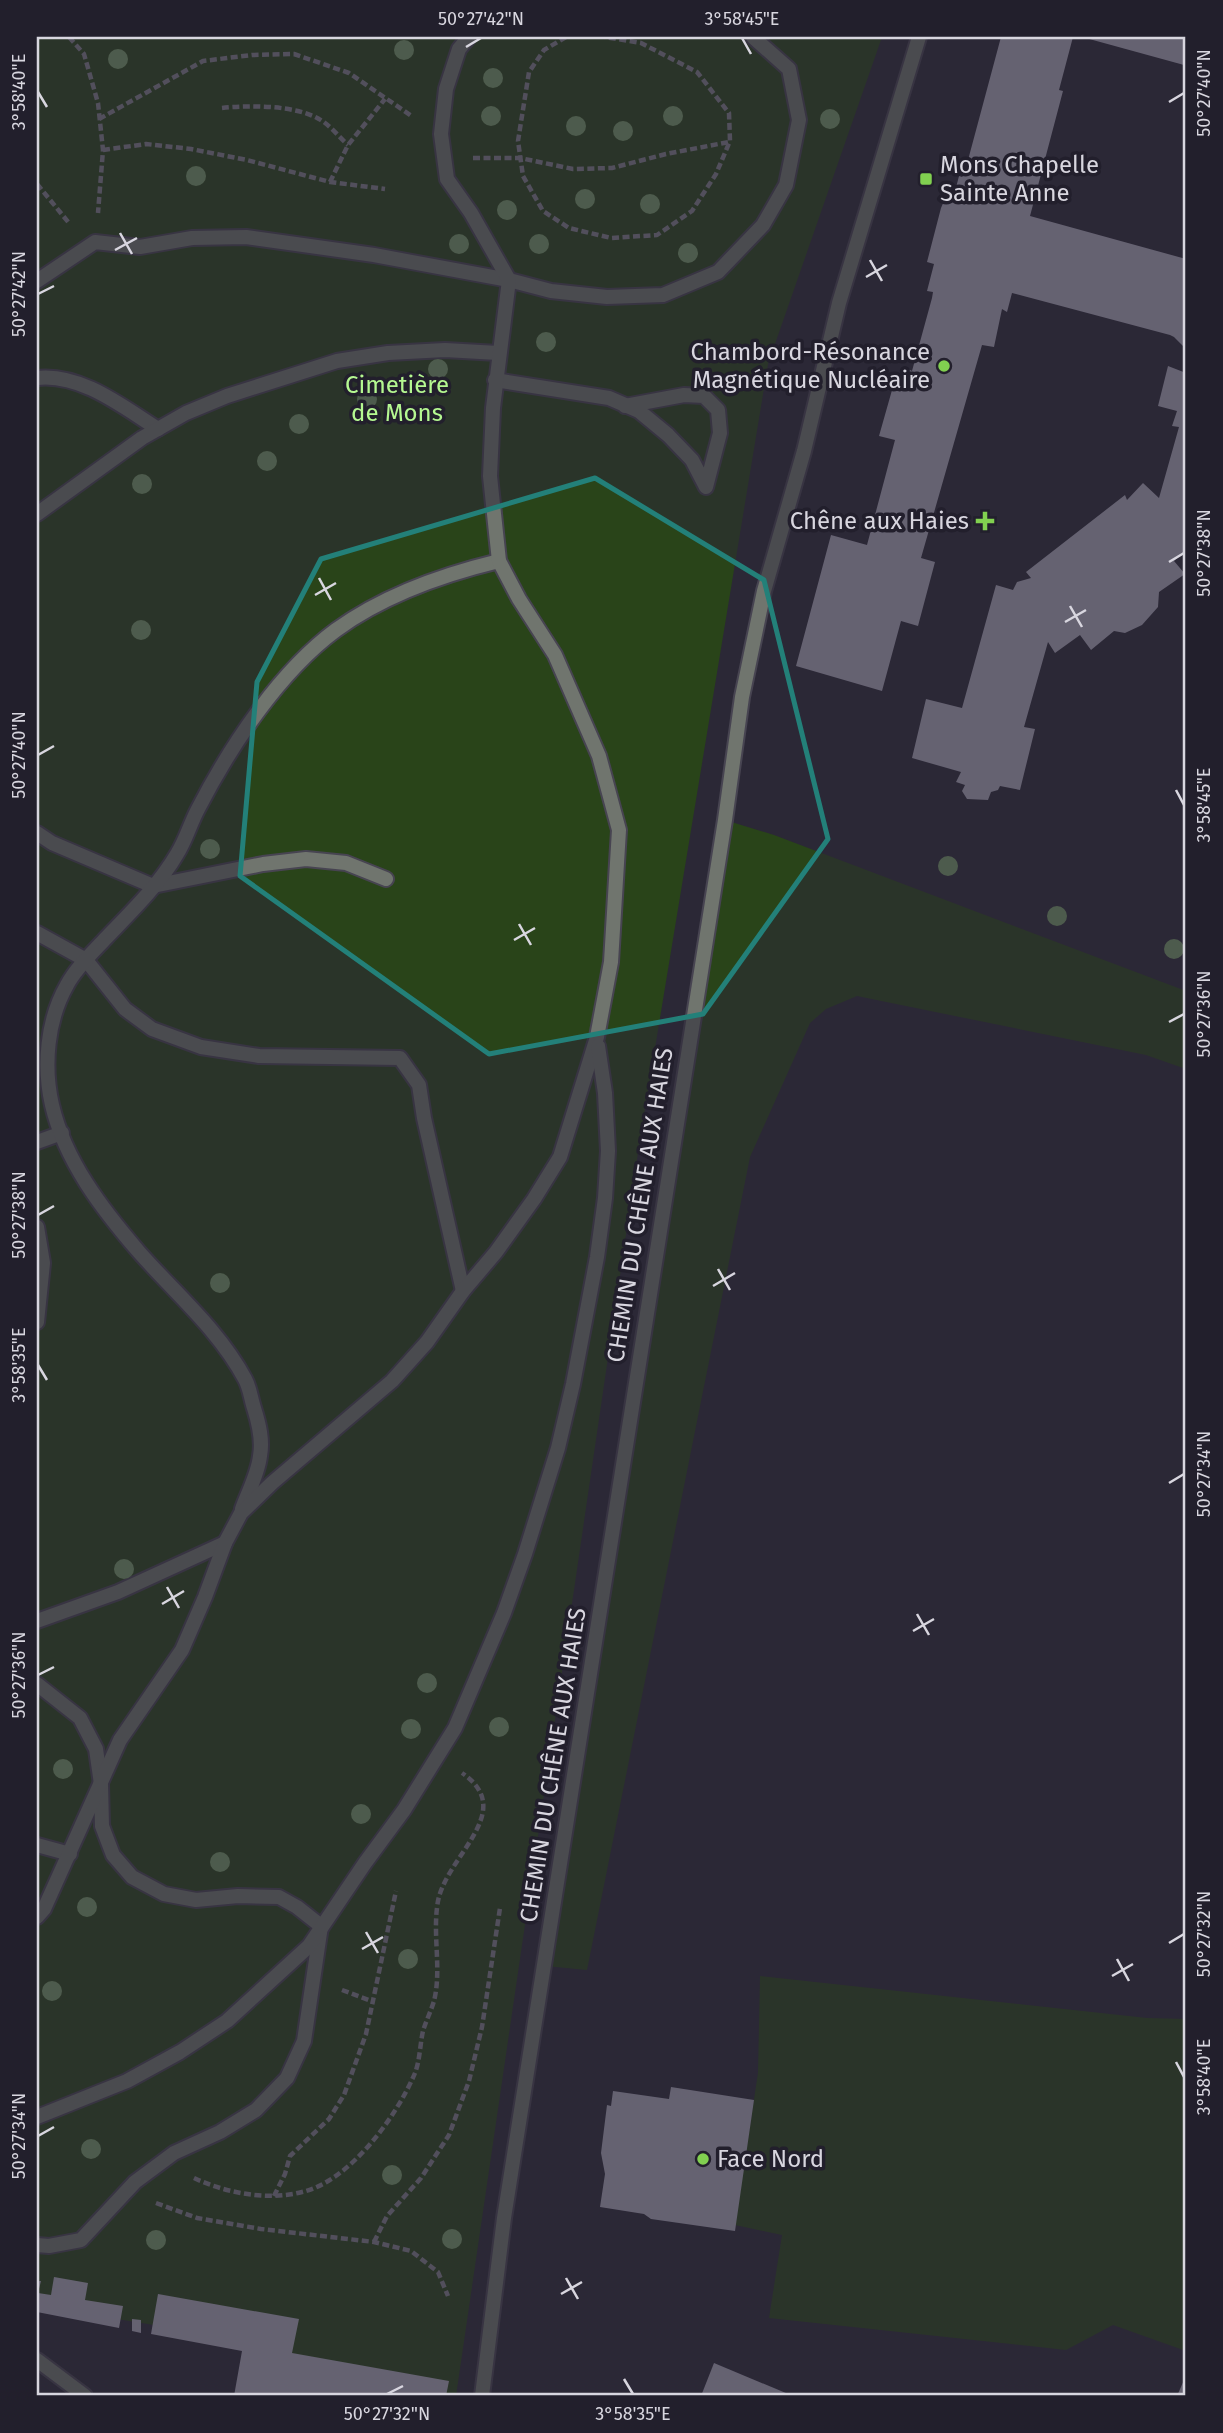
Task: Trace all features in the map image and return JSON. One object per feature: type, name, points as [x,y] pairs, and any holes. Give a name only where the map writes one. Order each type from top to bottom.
[{"type":"street","points":[[241,1513],[392,1381],[427,1342],[534,1199],[560,1157],[597,1037],[611,962],[619,830],[599,756],[555,656],[499,561],[491,476],[495,380],[509,280],[471,212],[447,179],[441,134],[446,89],[459,49],[470,37]]},
{"type":"street","points":[[37,281],[96,242],[140,247],[191,238],[246,237],[312,245],[509,280],[551,291],[607,297],[663,295],[718,272],[763,225],[786,185],[799,120],[789,69],[753,37]]},
{"type":"street","name":"CHEMIN DU CHÊNE AUX HAIES","points":[[482,2396],[505,2218],[723,833],[742,697],[764,591],[803,451],[839,303],[919,37]]},
{"type":"street","points":[[37,514],[158,429],[186,413],[227,396],[337,361],[388,353],[445,350],[498,353]]},
{"type":"street","points":[[37,378],[74,381],[114,401],[158,429]]},
{"type":"street","points":[[495,380],[609,398],[625,406],[639,411],[692,460],[706,487],[720,433],[718,410],[704,396],[684,395],[625,406]]},
{"type":"street","points":[[37,1917],[44,1909],[70,1854],[120,1740],[182,1650],[225,1543],[241,1513],[261,1457],[260,1429],[246,1381],[223,1345],[107,1212],[87,1185],[67,1148],[52,1105],[47,1065],[51,1024],[67,985],[153,886],[177,854],[196,812],[240,736],[300,662],[336,630],[387,599],[448,574],[499,561]]},
{"type":"street","points":[[37,833],[63,848],[153,886],[263,864],[306,859],[346,863],[386,879]]},
{"type":"street","points":[[37,933],[86,960],[125,1009],[152,1029],[201,1047],[259,1056],[400,1058],[419,1085],[463,1291]]},
{"type":"street","points":[[37,2117],[127,2081],[199,2039],[227,2021],[309,1946],[404,1810],[455,1728],[504,1613],[525,1555],[558,1448],[573,1384],[597,1257],[605,1198],[608,1151],[597,1037]]},
{"type":"street","points":[[37,1142],[62,1133]]},
{"type":"street","points":[[37,1227],[43,1263],[37,1322]]},
{"type":"street","points":[[37,1621],[118,1592],[225,1543]]},
{"type":"street","points":[[37,1684],[80,1718],[96,1749],[101,1784],[102,1826],[113,1855],[132,1877],[164,1894],[196,1900],[238,1896],[279,1897],[321,1926]]},
{"type":"street","points":[[37,1845],[70,1854]]},
{"type":"street","points":[[37,2245],[49,2246],[81,2240],[125,2192],[161,2163],[174,2153],[220,2132],[256,2110],[287,2078],[304,2041],[321,1926]]},
{"type":"street","points":[[37,2360],[85,2396]]},
{"type":"path","points":[[69,37],[84,54],[98,103],[103,150],[96,242]]},
{"type":"path","points":[[566,37],[544,50],[529,72],[518,141],[523,176],[542,211],[569,228],[611,238],[657,234],[692,211],[716,174],[730,141],[729,113],[697,72],[641,43],[605,37]]},
{"type":"path","points":[[99,119],[203,61],[252,55],[294,54],[349,73],[441,134]]},
{"type":"path","points":[[330,182],[348,145],[385,99]]},
{"type":"path","points":[[222,108],[246,106],[296,111],[320,119],[348,145]]},
{"type":"path","points":[[444,158],[520,158],[573,169],[612,168],[730,141]]},
{"type":"path","points":[[103,150],[146,144],[191,149],[247,160],[330,182],[385,189]]},
{"type":"path","points":[[37,184],[70,224],[96,242]]},
{"type":"path","points":[[161,2163],[201,2181],[242,2192],[273,2197],[305,2192],[336,2176],[372,2142],[397,2109],[416,2070],[423,2032],[435,1999],[439,1899],[447,1874],[482,1819],[485,1805],[478,1786],[437,1759]]},
{"type":"path","points":[[273,2197],[285,2174],[290,2156],[329,2119],[344,2095],[366,2034],[396,1891]]},
{"type":"path","points":[[373,2242],[387,2216],[421,2178],[449,2135],[469,2081],[482,2026],[500,1908]]},
{"type":"path","points":[[125,2192],[197,2217],[261,2229],[373,2242],[411,2251],[438,2272],[448,2296]]},
{"type":"highlighted area","points":[[595,478],[764,580],[828,839],[703,1014],[489,1054],[240,876],[257,682],[321,559]]},
{"type":"green space","name":"Cimetière de Mons","points":[[37,37],[882,37],[768,364],[640,1139],[456,2396],[296,2396],[245,2386],[251,2345],[160,2326],[37,2306]]},
{"type":"green space","points":[[725,820],[774,835],[1186,991],[1186,1069],[1146,1055],[857,996],[826,1009],[810,1023],[750,1157],[587,1970],[545,1966]]},
{"type":"green space","points":[[760,1976],[1147,2018],[1186,2019],[1186,2351],[1113,2325],[1066,2350],[769,2318],[782,2235],[735,2225],[758,2073]]},
{"type":"building","name":"Chambord-Résonance Magnétique Nucléaire","points":[[1001,37],[1073,37],[1059,90],[1063,91],[1030,216],[1186,259],[1186,349],[1170,335],[1012,293],[1007,312],[1002,309],[994,347],[982,345],[921,558],[935,562],[918,626],[901,621],[882,691],[796,666],[831,535],[867,545],[895,440],[879,436],[896,376],[906,378],[908,369],[912,371],[932,298],[933,292],[927,291],[934,264],[927,262],[941,208],[944,201],[952,203],[959,176],[964,175]]},
{"type":"building","points":[[1082,37],[1186,37],[1184,65]]},
{"type":"building","points":[[1168,366],[1186,373],[1186,551],[1174,561],[1185,574],[1159,592],[1158,607],[1142,625],[1125,633],[1114,631],[1091,650],[1080,635],[1055,653],[1048,642],[1024,727],[1035,729],[1020,790],[1000,786],[998,790],[991,792],[988,800],[967,799],[962,791],[965,785],[956,782],[961,772],[912,758],[926,699],[962,708],[996,585],[1013,590],[1017,582],[1031,578],[1026,572],[1125,495],[1127,500],[1143,483],[1159,498],[1179,427],[1172,426],[1177,411],[1158,406]]},
{"type":"building","name":"Face Nord","points":[[671,2087],[754,2100],[735,2231],[651,2219],[644,2214],[600,2207],[605,2174],[601,2153],[607,2105],[611,2106],[613,2091],[669,2099]]},
{"type":"building","points":[[54,2277],[88,2283],[85,2300],[123,2306],[119,2328],[37,2312],[37,2281],[41,2281],[38,2293],[51,2295]]},
{"type":"building","points":[[158,2294],[299,2319],[292,2353],[449,2381],[446,2396],[234,2396],[242,2351],[151,2334]]},
{"type":"building","points":[[132,2319],[141,2320],[141,2333],[132,2331]]},
{"type":"building","points":[[714,2363],[793,2396],[701,2396]]},
{"type":"building","points":[[1184,2380],[1186,2396],[1177,2396]]},
{"type":"place","name":"Mons Chapelle Sainte Anne","points":[[926,179]]},
{"type":"place","name":"Chambord-Résonance Magnétique Nucléaire","points":[[944,366]]},
{"type":"place","name":"Chêne aux Haies","points":[[985,521]]},
{"type":"place","name":"Face Nord","points":[[703,2159]]}]
